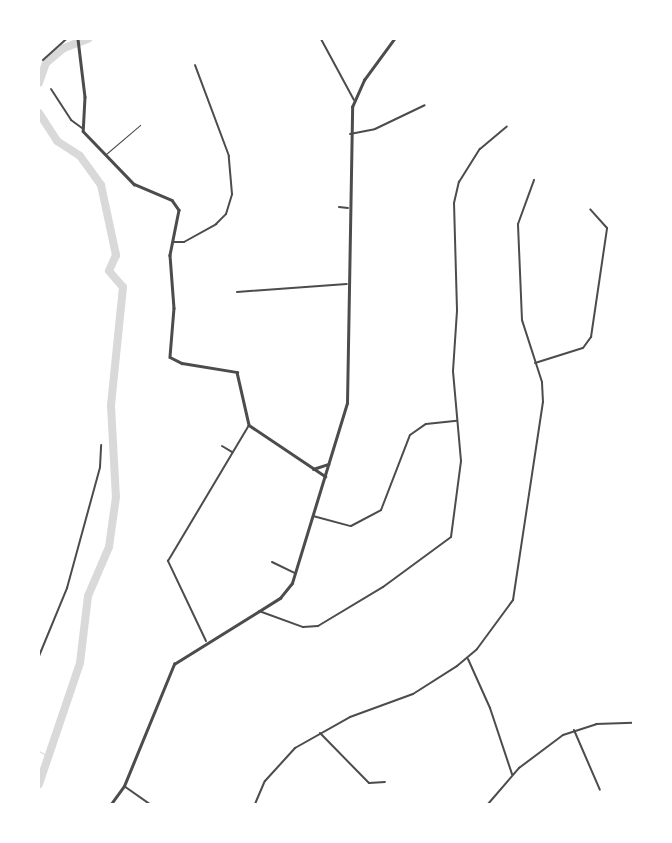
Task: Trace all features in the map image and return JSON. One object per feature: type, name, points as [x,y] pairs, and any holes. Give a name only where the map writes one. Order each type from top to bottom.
[{"type":"street","points":[[43,60],[66,39]]},
{"type":"street","points":[[78,39],[85,97],[82,128]]},
{"type":"street","points":[[321,39],[354,100]]},
{"type":"street","points":[[111,804],[124,786],[167,674],[182,657],[286,593],[295,573],[347,403],[348,208],[350,134],[354,100],[394,39]]},
{"type":"street","points":[[173,242],[184,242],[216,224],[226,214],[232,194],[229,156],[195,65]]},
{"type":"street","points":[[51,89],[71,120],[82,128],[140,188],[177,204],[179,216],[173,242],[170,356],[182,363],[237,372],[249,426],[311,469],[326,476]]},
{"type":"street","points":[[350,134],[375,129],[425,106]]},
{"type":"street","points":[[258,611],[303,628],[318,626],[446,543],[454,530],[461,470],[457,421],[454,203],[459,182],[480,149],[507,126]]},
{"type":"street","points":[[255,804],[262,787],[292,750],[320,733],[413,694],[468,659],[507,610],[516,591],[543,402],[535,363],[522,320],[518,224],[534,180]]},
{"type":"street","points":[[339,207],[348,208]]},
{"type":"street","points":[[535,363],[584,348],[591,337],[607,228],[590,209]]},
{"type":"street","points":[[238,292],[347,284]]},
{"type":"street","points":[[313,516],[351,526],[380,510],[410,435],[426,424],[457,421]]},
{"type":"street","points":[[206,642],[168,562],[249,426]]},
{"type":"street","points":[[39,656],[68,588],[100,467],[101,445]]},
{"type":"street","points":[[222,446],[232,452]]},
{"type":"street","points":[[311,469],[330,462]]},
{"type":"street","points":[[272,562],[295,573]]},
{"type":"street","points":[[468,659],[490,708],[512,774]]},
{"type":"street","points":[[488,804],[512,774],[574,730],[596,724],[633,723]]},
{"type":"street","points":[[574,730],[600,790]]},
{"type":"street","points":[[320,733],[369,783],[385,782]]},
{"type":"street","points":[[124,786],[150,804]]},
{"type":"lane","points":[[106,154],[140,124]]},
{"type":"waterway","points":[[39,83],[46,63],[64,48],[88,39]]},
{"type":"waterway","points":[[39,113],[57,141],[80,156],[101,185],[116,255],[109,271],[123,287],[111,406],[116,497],[109,547],[88,596],[80,663],[39,784]]},
{"type":"waterway","points":[[39,751],[50,758]]}]
